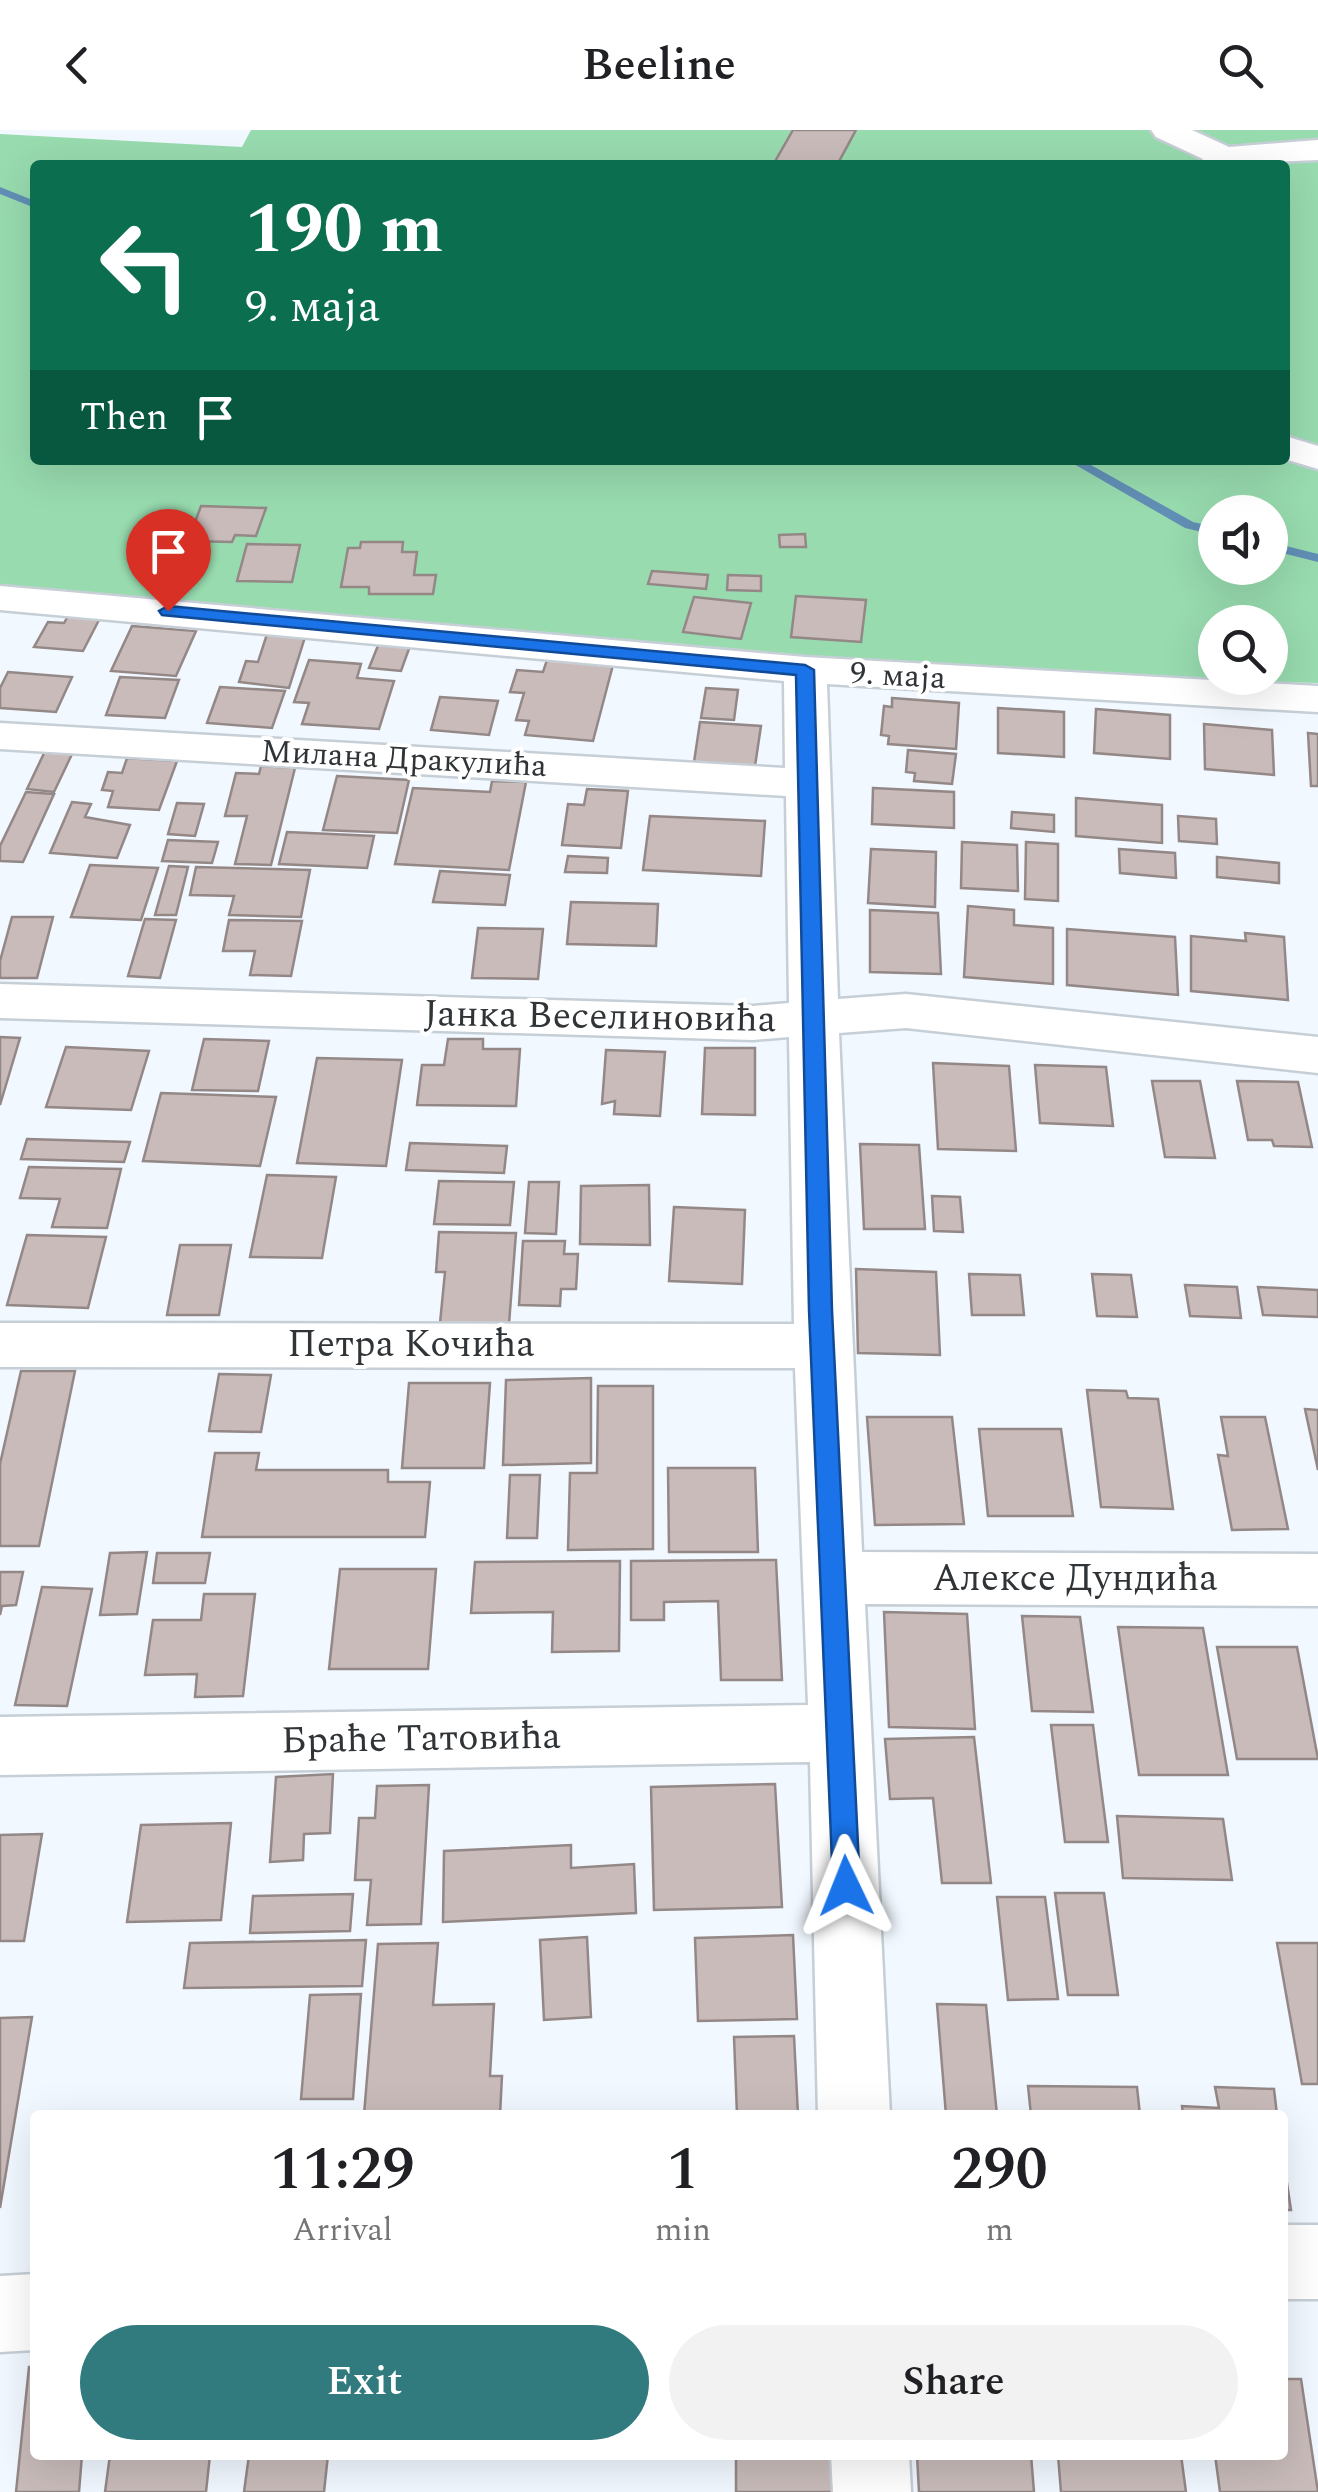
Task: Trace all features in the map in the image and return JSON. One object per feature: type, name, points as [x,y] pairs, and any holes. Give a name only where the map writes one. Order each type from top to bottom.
[{"type":"street","points":[[1166,130],[1218,160]]},
{"type":"street","points":[[1229,160],[1318,150]]},
{"type":"street","points":[[1290,449],[1318,458]]},
{"type":"street","name":"9. маја","points":[[0,598],[805,670],[1318,699]]},
{"type":"street","points":[[805,670],[822,1346],[854,2110]]},
{"type":"street","name":"Милана Дракулића","points":[[0,736],[807,783]]},
{"type":"street","name":"Јанка Веселиновића","points":[[0,1001],[753,1023],[906,1011],[1318,1055]]},
{"type":"street","name":"Петра Кочића","points":[[0,1345],[822,1346]]},
{"type":"street","name":"Алексе Дундића","points":[[832,1578],[1318,1580]]},
{"type":"street","name":"Браће Татовића","points":[[0,1746],[841,1732]]},
{"type":"street","points":[[1288,2262],[1318,2262]]},
{"type":"street","points":[[0,2314],[30,2312]]},
{"type":"street","points":[[870,2460],[872,2492]]},
{"type":"green space","points":[[251,130],[1318,130],[1318,683],[1288,682],[1288,605],[1198,605],[1198,680],[805,670],[0,598],[0,134],[242,147]]},
{"type":"building","points":[[793,130],[856,130],[840,160],[776,160]]},
{"type":"building","points":[[201,506],[266,508],[256,536],[235,535],[232,542],[188,541]]},
{"type":"building","points":[[805,534],[806,547],[780,547],[779,535]]},
{"type":"building","points":[[361,542],[403,542],[402,552],[417,552],[414,575],[436,575],[433,594],[369,594],[369,587],[341,587],[348,548],[360,548]]},
{"type":"building","points":[[247,544],[300,545],[292,582],[237,581]]},
{"type":"building","points":[[652,571],[708,575],[706,589],[648,584]]},
{"type":"building","points":[[728,575],[761,576],[761,591],[727,590]]},
{"type":"building","points":[[796,596],[866,600],[861,642],[791,637]]},
{"type":"building","points":[[694,597],[751,603],[741,639],[683,632]]},
{"type":"building","points":[[68,616],[100,618],[83,651],[34,647],[48,622],[64,623]]},
{"type":"building","points":[[132,626],[196,631],[176,676],[111,671]]},
{"type":"building","points":[[267,634],[305,637],[289,688],[239,682],[246,661],[258,662]]},
{"type":"building","points":[[379,643],[410,646],[401,671],[369,668]]},
{"type":"building","points":[[309,660],[361,664],[357,678],[394,681],[379,729],[302,724],[309,703],[294,702]]},
{"type":"building","points":[[547,660],[613,665],[593,741],[525,735],[529,721],[516,720],[524,693],[510,692],[517,670],[543,672]]},
{"type":"building","points":[[8,672],[72,677],[56,712],[0,708],[0,688]]},
{"type":"building","points":[[120,677],[179,680],[165,718],[106,715]]},
{"type":"building","points":[[220,687],[285,691],[272,728],[207,723]]},
{"type":"building","points":[[706,688],[738,690],[734,720],[701,718]]},
{"type":"building","points":[[440,697],[498,701],[489,735],[431,730]]},
{"type":"building","points":[[892,698],[959,703],[956,749],[888,744],[889,736],[881,735],[884,706],[892,707]]},
{"type":"building","points":[[998,708],[1064,712],[1064,757],[998,753]]},
{"type":"building","points":[[1096,709],[1170,715],[1170,759],[1094,753]]},
{"type":"building","points":[[700,722],[761,726],[755,766],[694,762]]},
{"type":"building","points":[[1204,724],[1272,730],[1274,775],[1205,769]]},
{"type":"building","points":[[1308,733],[1318,734],[1318,786],[1311,786]]},
{"type":"building","points":[[46,749],[73,752],[54,792],[27,789]]},
{"type":"building","points":[[908,750],[956,754],[952,784],[914,781],[915,773],[906,772]]},
{"type":"building","points":[[127,758],[177,761],[159,810],[108,807],[113,791],[102,790],[108,772],[122,773]]},
{"type":"building","points":[[261,766],[295,768],[271,865],[235,864],[247,816],[225,816],[236,773],[259,774]]},
{"type":"building","points":[[337,776],[409,780],[397,833],[323,830]]},
{"type":"building","points":[[492,781],[526,782],[509,870],[395,864],[413,788],[490,792]]},
{"type":"building","points":[[873,788],[954,792],[954,828],[872,824]]},
{"type":"building","points":[[587,789],[628,791],[621,848],[562,845],[568,804],[584,805]]},
{"type":"building","points":[[26,792],[54,794],[23,862],[0,861],[0,846]]},
{"type":"building","points":[[1076,798],[1162,805],[1162,843],[1076,836]]},
{"type":"building","points":[[72,802],[91,804],[85,817],[130,825],[117,858],[50,853]]},
{"type":"building","points":[[177,803],[204,804],[195,836],[168,834]]},
{"type":"building","points":[[1012,812],[1054,815],[1054,832],[1011,828]]},
{"type":"building","points":[[650,816],[765,821],[761,876],[643,870]]},
{"type":"building","points":[[1178,816],[1216,819],[1217,844],[1179,841]]},
{"type":"building","points":[[287,832],[374,836],[367,868],[279,864]]},
{"type":"building","points":[[168,840],[218,842],[212,863],[162,861]]},
{"type":"building","points":[[962,842],[1017,845],[1018,891],[961,888]]},
{"type":"building","points":[[1026,842],[1058,844],[1058,901],[1025,899]]},
{"type":"building","points":[[871,849],[936,852],[935,907],[868,903]]},
{"type":"building","points":[[1119,849],[1175,853],[1176,878],[1120,873]]},
{"type":"building","points":[[568,856],[608,858],[607,873],[565,872]]},
{"type":"building","points":[[1217,857],[1279,863],[1279,883],[1217,877]]},
{"type":"building","points":[[90,865],[158,868],[141,920],[71,917]]},
{"type":"building","points":[[169,866],[188,867],[176,915],[155,915]]},
{"type":"building","points":[[196,867],[310,870],[301,917],[229,915],[234,896],[190,895]]},
{"type":"building","points":[[440,871],[510,875],[505,905],[433,902]]},
{"type":"building","points":[[571,902],[658,904],[656,946],[567,944]]},
{"type":"building","points":[[968,906],[1014,910],[1014,925],[1053,928],[1053,984],[964,977]]},
{"type":"building","points":[[870,910],[938,913],[941,974],[870,972]]},
{"type":"building","points":[[12,917],[53,917],[37,978],[0,978],[0,961]]},
{"type":"building","points":[[145,919],[176,920],[160,978],[128,976]]},
{"type":"building","points":[[229,920],[302,921],[291,976],[250,975],[255,951],[223,951]]},
{"type":"building","points":[[478,928],[543,929],[538,979],[472,978]]},
{"type":"building","points":[[1067,929],[1175,937],[1178,995],[1067,985]]},
{"type":"building","points":[[1245,933],[1284,937],[1288,1000],[1191,991],[1191,936],[1246,941]]},
{"type":"building","points":[[0,1037],[20,1038],[0,1105]]},
{"type":"building","points":[[204,1039],[269,1041],[258,1091],[192,1090]]},
{"type":"building","points":[[448,1039],[483,1039],[483,1049],[520,1049],[516,1106],[417,1105],[422,1065],[444,1065]]},
{"type":"building","points":[[66,1047],[149,1051],[131,1110],[46,1107]]},
{"type":"building","points":[[705,1048],[755,1048],[755,1115],[702,1114]]},
{"type":"building","points":[[606,1050],[665,1052],[660,1116],[614,1114],[615,1101],[602,1104]]},
{"type":"building","points":[[317,1058],[402,1060],[386,1166],[297,1163]]},
{"type":"building","points":[[933,1063],[1009,1066],[1016,1151],[938,1149]]},
{"type":"building","points":[[1035,1065],[1106,1067],[1113,1126],[1040,1123]]},
{"type":"building","points":[[1152,1081],[1200,1081],[1215,1158],[1165,1157]]},
{"type":"building","points":[[1237,1081],[1298,1082],[1312,1147],[1274,1146],[1272,1140],[1248,1140]]},
{"type":"building","points":[[161,1093],[276,1097],[260,1166],[143,1161]]},
{"type":"building","points":[[27,1139],[130,1142],[124,1162],[21,1159]]},
{"type":"building","points":[[410,1143],[507,1146],[504,1173],[406,1170]]},
{"type":"building","points":[[860,1144],[919,1145],[925,1229],[864,1229]]},
{"type":"building","points":[[29,1167],[121,1169],[107,1228],[52,1227],[60,1199],[20,1198]]},
{"type":"building","points":[[267,1175],[336,1177],[322,1258],[250,1257]]},
{"type":"building","points":[[439,1181],[514,1182],[510,1225],[434,1224]]},
{"type":"building","points":[[529,1182],[559,1182],[556,1234],[525,1233]]},
{"type":"building","points":[[649,1185],[650,1245],[580,1244],[581,1186]]},
{"type":"building","points":[[932,1196],[960,1197],[963,1232],[934,1231]]},
{"type":"building","points":[[674,1207],[745,1210],[742,1284],[669,1281]]},
{"type":"building","points":[[439,1232],[516,1233],[509,1324],[440,1323],[445,1272],[436,1272]]},
{"type":"building","points":[[27,1235],[106,1237],[88,1308],[7,1305]]},
{"type":"building","points":[[523,1241],[565,1241],[564,1254],[578,1254],[576,1289],[561,1289],[560,1306],[519,1305]]},
{"type":"building","points":[[180,1245],[231,1245],[219,1315],[167,1315]]},
{"type":"building","points":[[856,1269],[936,1272],[940,1355],[858,1353]]},
{"type":"building","points":[[969,1274],[1020,1275],[1024,1315],[972,1315]]},
{"type":"building","points":[[1092,1274],[1131,1275],[1137,1317],[1097,1316]]},
{"type":"building","points":[[1185,1285],[1237,1287],[1241,1318],[1190,1316]]},
{"type":"building","points":[[1258,1287],[1318,1290],[1318,1317],[1263,1315]]},
{"type":"building","points":[[21,1371],[75,1371],[39,1546],[0,1546],[0,1464]]},
{"type":"building","points":[[219,1374],[271,1375],[261,1432],[209,1431]]},
{"type":"building","points":[[591,1378],[591,1463],[503,1465],[506,1380]]},
{"type":"building","points":[[409,1383],[490,1383],[484,1468],[402,1468]]},
{"type":"building","points":[[598,1386],[653,1386],[653,1549],[568,1550],[570,1473],[597,1473]]},
{"type":"building","points":[[1087,1390],[1126,1391],[1128,1398],[1158,1399],[1173,1509],[1101,1507]]},
{"type":"building","points":[[1305,1409],[1318,1410],[1318,1470]]},
{"type":"building","points":[[867,1417],[952,1417],[964,1524],[875,1525]]},
{"type":"building","points":[[1221,1417],[1265,1417],[1288,1529],[1232,1530],[1218,1455],[1228,1456]]},
{"type":"building","points":[[979,1429],[1061,1429],[1073,1516],[988,1516]]},
{"type":"building","points":[[215,1453],[259,1453],[256,1470],[388,1470],[388,1482],[430,1482],[425,1537],[202,1537]]},
{"type":"building","points":[[668,1468],[755,1468],[758,1552],[669,1552]]},
{"type":"building","points":[[510,1475],[540,1475],[537,1538],[507,1538]]},
{"type":"building","points":[[147,1552],[137,1614],[100,1615],[110,1553]]},
{"type":"building","points":[[157,1553],[210,1553],[205,1583],[153,1583]]},
{"type":"building","points":[[776,1560],[782,1680],[721,1680],[718,1601],[664,1602],[664,1620],[631,1620],[631,1561]]},
{"type":"building","points":[[620,1561],[619,1651],[552,1652],[553,1612],[471,1613],[475,1562]]},
{"type":"building","points":[[340,1569],[436,1569],[428,1669],[329,1669]]},
{"type":"building","points":[[0,1572],[23,1572],[16,1605],[2,1606],[0,1615]]},
{"type":"building","points":[[42,1587],[92,1589],[67,1706],[15,1705]]},
{"type":"building","points":[[204,1594],[255,1594],[243,1696],[195,1697],[197,1674],[145,1675],[153,1620],[201,1620]]},
{"type":"building","points":[[884,1612],[967,1614],[975,1729],[889,1727]]},
{"type":"building","points":[[1022,1616],[1080,1617],[1093,1712],[1032,1711]]},
{"type":"building","points":[[1118,1627],[1203,1628],[1228,1775],[1139,1775]]},
{"type":"building","points":[[1217,1647],[1297,1647],[1318,1759],[1237,1759]]},
{"type":"building","points":[[1051,1725],[1093,1725],[1108,1842],[1065,1842]]},
{"type":"building","points":[[974,1737],[991,1883],[942,1883],[933,1798],[890,1799],[885,1739]]},
{"type":"building","points":[[333,1774],[330,1833],[304,1834],[303,1860],[270,1862],[276,1777]]},
{"type":"building","points":[[775,1784],[782,1907],[654,1910],[651,1787]]},
{"type":"building","points":[[429,1785],[421,1924],[367,1925],[371,1880],[355,1880],[359,1818],[375,1818],[377,1786]]},
{"type":"building","points":[[1117,1816],[1223,1819],[1232,1880],[1123,1878]]},
{"type":"building","points":[[231,1823],[221,1920],[127,1922],[141,1825]]},
{"type":"building","points":[[42,1834],[24,1941],[0,1941],[0,1835]]},
{"type":"building","points":[[571,1845],[571,1868],[634,1864],[636,1913],[443,1922],[444,1851]]},
{"type":"building","points":[[1055,1893],[1104,1893],[1118,1995],[1068,1995]]},
{"type":"building","points":[[353,1894],[350,1931],[250,1933],[253,1896]]},
{"type":"building","points":[[997,1897],[1045,1897],[1058,1999],[1008,2000]]},
{"type":"building","points":[[793,1935],[797,2019],[698,2021],[695,1938]]},
{"type":"building","points":[[587,1937],[591,2017],[544,2020],[540,1940]]},
{"type":"building","points":[[366,1940],[362,1986],[184,1988],[190,1943]]},
{"type":"building","points":[[438,1943],[433,2005],[494,2004],[490,2076],[502,2076],[500,2110],[364,2110],[378,1944]]},
{"type":"building","points":[[1277,1943],[1318,1943],[1318,2084],[1302,2084]]},
{"type":"building","points":[[361,1994],[353,2099],[301,2099],[310,1995]]},
{"type":"building","points":[[937,2004],[986,2005],[996,2110],[946,2110]]},
{"type":"building","points":[[32,2017],[0,2208],[0,2018]]},
{"type":"building","points":[[794,2036],[798,2110],[737,2110],[734,2037]]},
{"type":"building","points":[[1028,2086],[1137,2087],[1139,2110],[1030,2110]]},
{"type":"building","points":[[1215,2087],[1274,2089],[1276,2110],[1182,2110],[1182,2106],[1219,2108]]},
{"type":"building","points":[[30,2367],[30,2460],[82,2460],[79,2492],[16,2492]]},
{"type":"building","points":[[1288,2379],[1301,2379],[1318,2492],[1220,2492],[1216,2460],[1288,2460]]},
{"type":"building","points":[[109,2460],[209,2460],[206,2492],[105,2492]]},
{"type":"building","points":[[248,2460],[327,2460],[324,2492],[244,2492]]},
{"type":"building","points":[[736,2460],[831,2460],[832,2492],[736,2492]]},
{"type":"building","points":[[917,2460],[1031,2460],[1034,2492],[919,2492]]},
{"type":"building","points":[[1058,2460],[1182,2460],[1186,2492],[1061,2492]]},
{"type":"waterway","points":[[0,190],[30,203]]},
{"type":"waterway","points":[[1082,465],[1198,527]]},
{"type":"waterway","points":[[1288,550],[1318,558]]},
{"type":"route","points":[[168,611],[805,670],[821,1310],[846,1886]]}]
